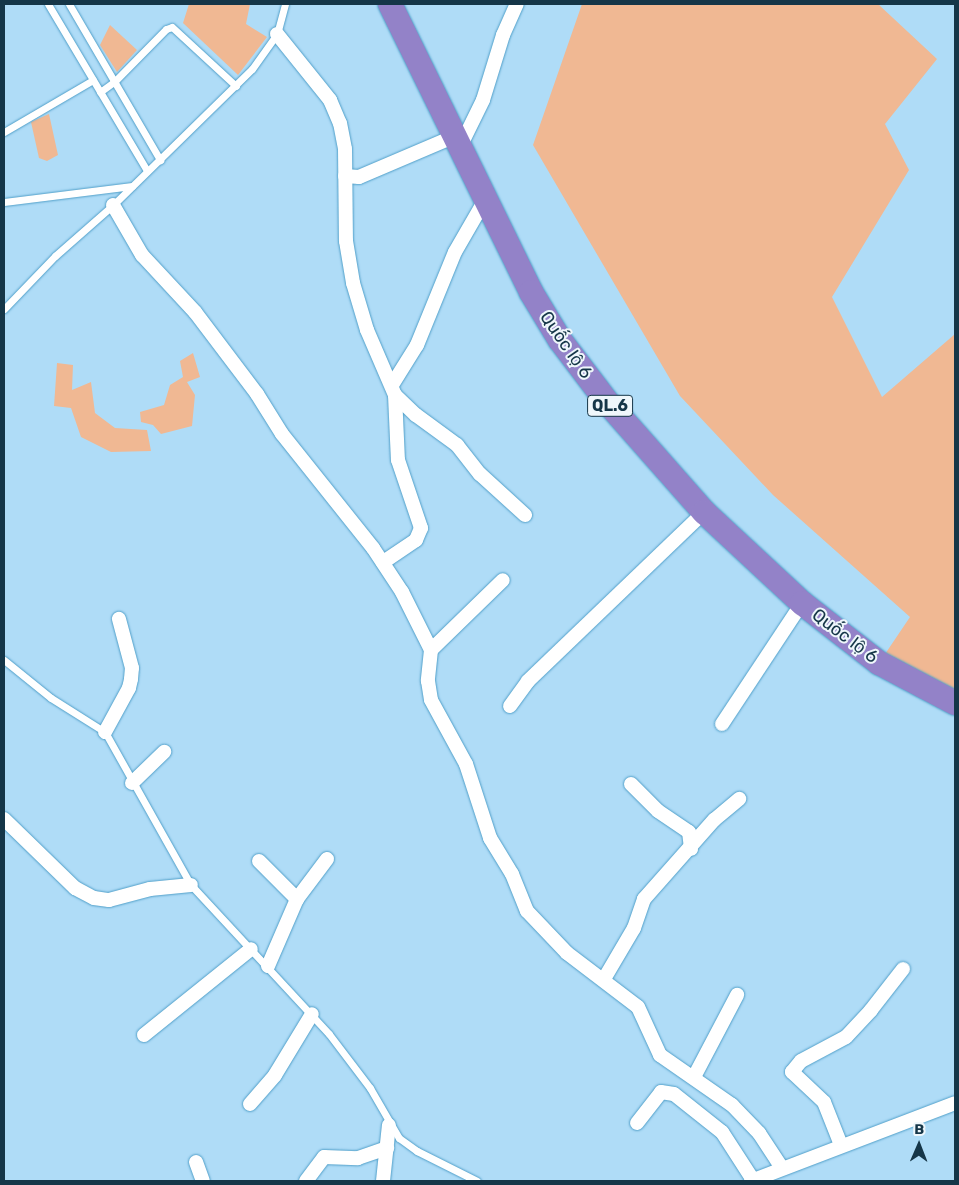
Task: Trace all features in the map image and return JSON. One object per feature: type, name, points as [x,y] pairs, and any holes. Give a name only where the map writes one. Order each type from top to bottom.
[{"type":"highway","name":"Quốc lộ 6","points":[[390,4],[531,292],[560,340],[619,417],[704,512],[802,603],[879,663],[955,704]]},
{"type":"street","points":[[345,176],[359,177],[458,142],[483,100],[501,42],[517,4]]},
{"type":"street","points":[[277,34],[334,106],[343,137],[346,241],[353,283],[367,330],[394,390],[416,415],[457,445],[480,474],[524,515]]},
{"type":"street","points":[[383,562],[416,540],[421,528],[398,460],[394,390],[417,345],[454,252],[485,200]]},
{"type":"street","points":[[113,205],[142,255],[195,312],[257,394],[282,434],[383,562],[412,609],[431,650],[428,681],[431,700],[471,774],[487,831],[512,874],[522,901],[534,920],[567,953],[638,1007],[660,1055],[694,1077],[746,1118],[782,1168]]},
{"type":"street","points":[[510,706],[528,680],[704,512]]},
{"type":"street","points":[[431,650],[503,580]]},
{"type":"street","points":[[722,724],[802,603]]},
{"type":"street","points":[[105,732],[131,678],[132,668],[119,619]]},
{"type":"street","points":[[132,783],[164,752]]},
{"type":"street","points":[[631,784],[658,811],[689,832],[691,849]]},
{"type":"street","points":[[604,980],[634,928],[644,899],[691,849],[709,825],[739,799]]},
{"type":"street","points":[[4,818],[76,888],[94,898],[109,900],[150,889],[191,885]]},
{"type":"street","points":[[268,966],[297,899],[327,859]]},
{"type":"street","points":[[259,861],[297,899]]},
{"type":"street","points":[[144,1035],[250,949]]},
{"type":"street","points":[[841,1146],[824,1102],[792,1072],[801,1061],[846,1037],[903,969]]},
{"type":"street","points":[[694,1077],[737,995]]},
{"type":"street","points":[[250,1104],[275,1075],[312,1014]]},
{"type":"street","points":[[638,1123],[661,1092],[674,1094],[722,1132],[752,1181],[955,1103]]},
{"type":"street","points":[[383,1181],[389,1125]]},
{"type":"street","points":[[306,1181],[324,1157],[358,1158],[387,1148]]},
{"type":"street","points":[[196,1162],[203,1181]]},
{"type":"lane","points":[[48,4],[147,171]]},
{"type":"lane","points":[[69,4],[160,160]]},
{"type":"lane","points":[[4,309],[55,256],[113,205],[236,86],[277,34],[285,4]]},
{"type":"lane","points":[[100,92],[114,82],[166,28],[172,27],[236,86]]},
{"type":"lane","points":[[4,132],[93,80]]},
{"type":"lane","points":[[4,202],[132,186]]},
{"type":"lane","points":[[4,660],[51,698],[105,732],[191,885],[312,1014],[370,1088],[389,1125],[399,1138],[417,1151],[477,1181]]},
{"type":"shaded area","points":[[189,4],[250,4],[246,24],[267,37],[238,75],[183,23]]},
{"type":"shaded area","points":[[582,4],[878,4],[937,59],[885,124],[909,170],[832,297],[882,397],[955,334],[955,703],[879,663],[910,617],[773,495],[680,396],[533,145]]},
{"type":"shaded area","points":[[110,25],[137,50],[117,72],[100,45]]},
{"type":"shaded area","points":[[49,114],[58,155],[47,161],[39,158],[31,122]]},
{"type":"shaded area","points":[[193,353],[200,377],[187,382],[195,395],[192,426],[161,434],[153,425],[141,422],[140,412],[164,405],[170,385],[183,377],[180,361]]},
{"type":"shaded area","points":[[57,363],[73,365],[72,390],[91,382],[95,413],[115,428],[147,430],[151,451],[111,452],[81,437],[71,408],[54,406]]}]
